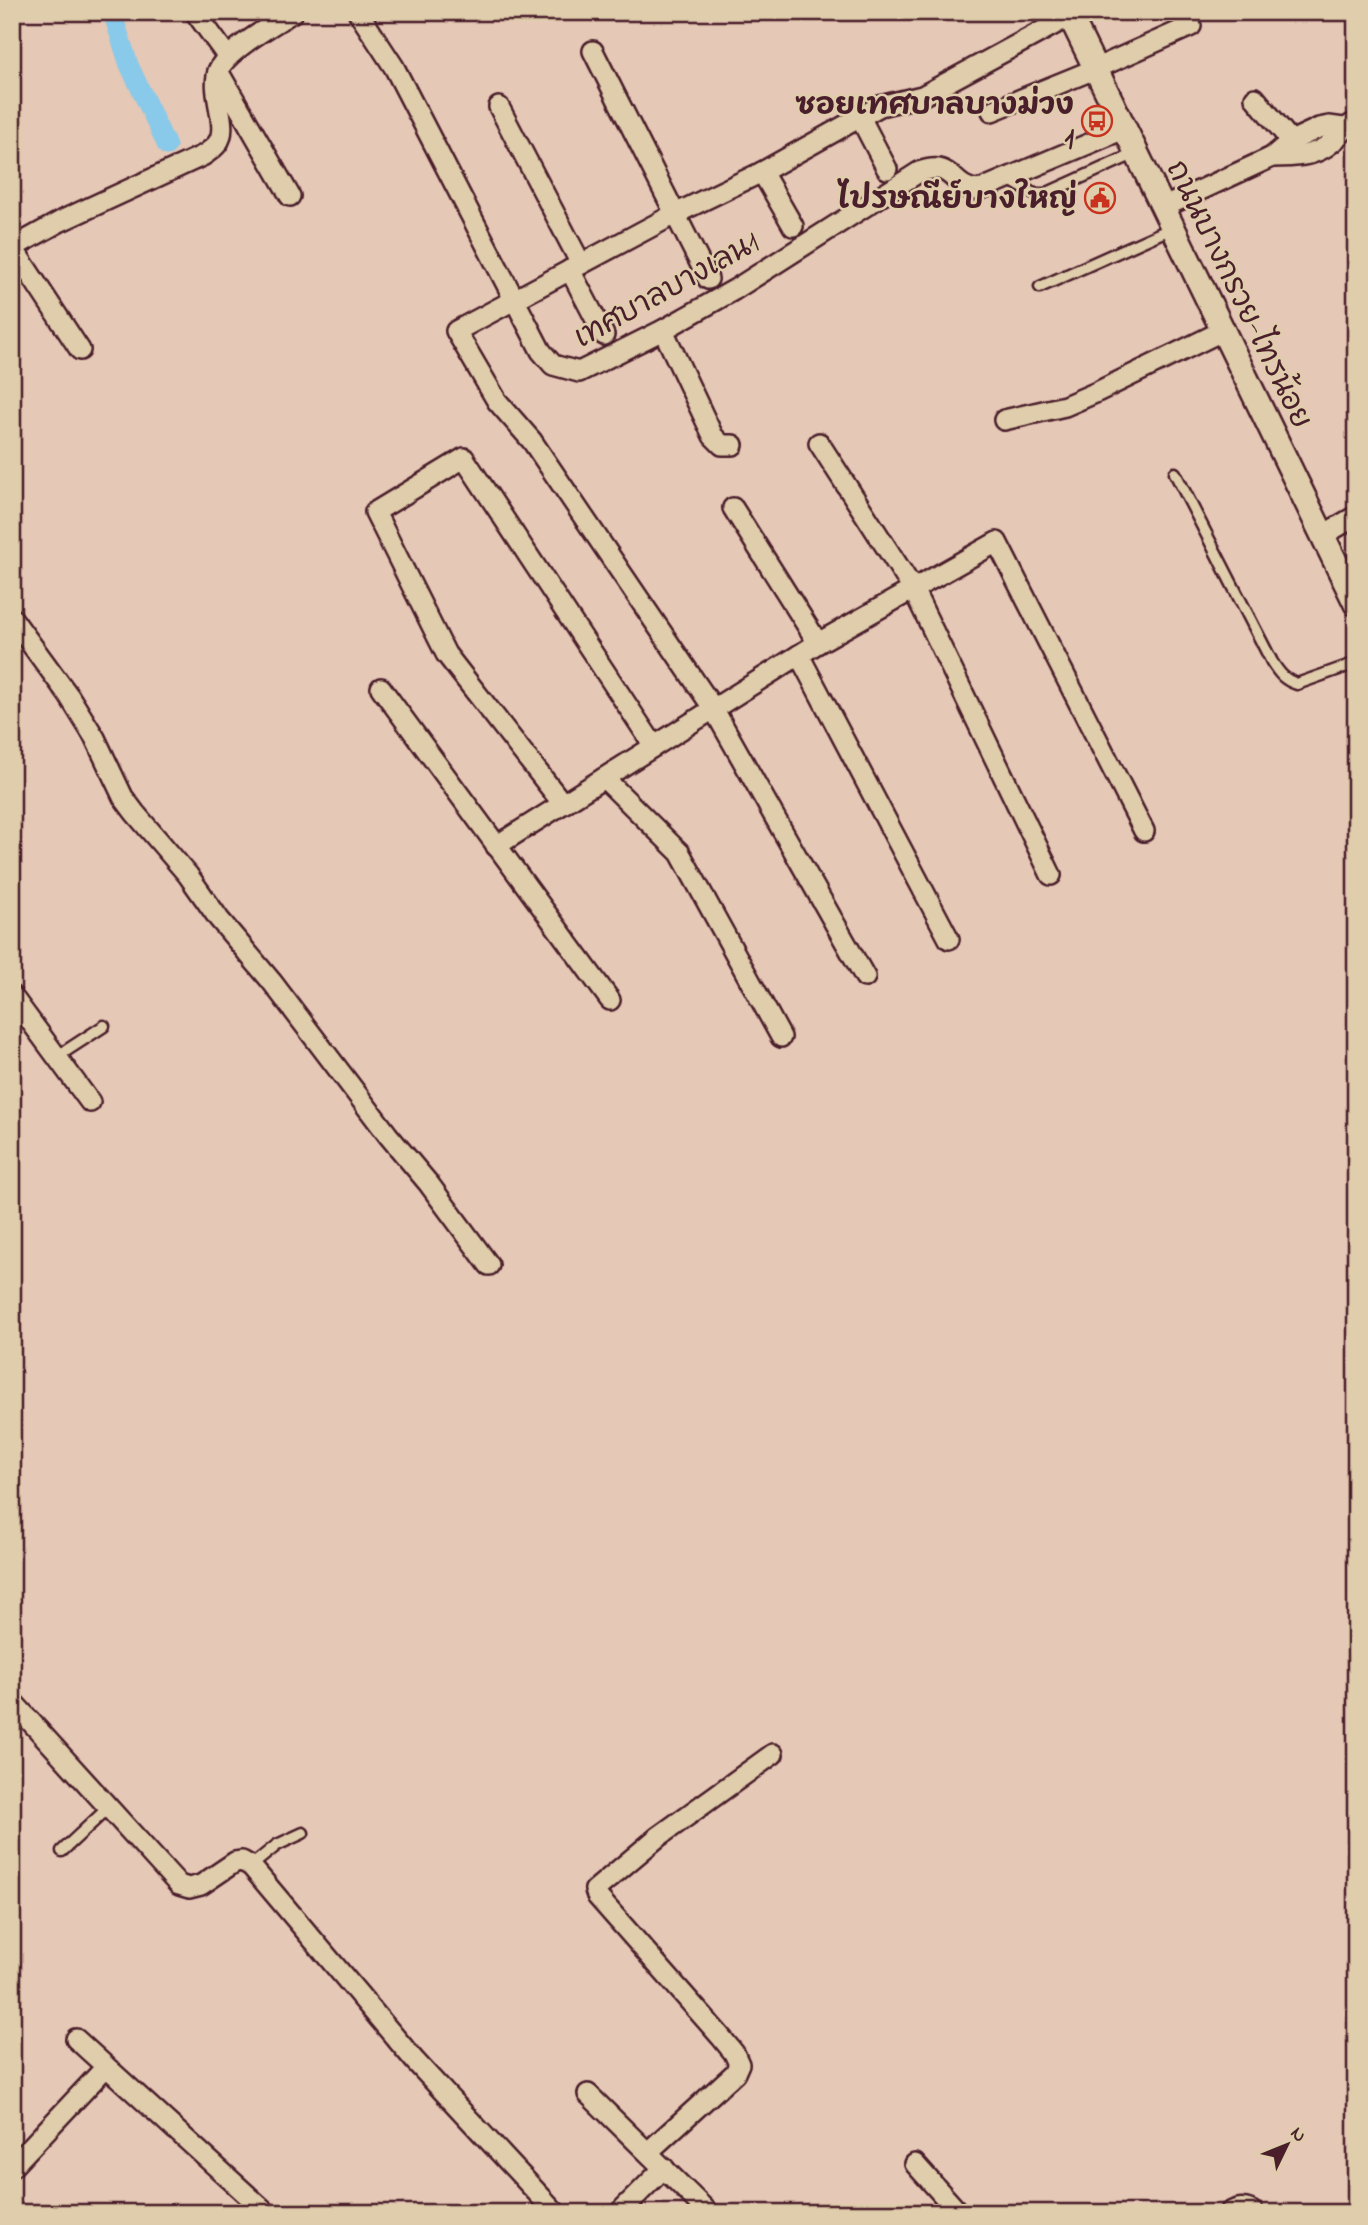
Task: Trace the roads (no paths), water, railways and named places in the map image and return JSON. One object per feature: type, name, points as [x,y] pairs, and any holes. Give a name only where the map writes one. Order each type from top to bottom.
[{"type":"street","points":[[195,12],[290,196]]},
{"type":"street","points":[[80,350],[14,243],[204,155],[217,144],[222,131],[216,83],[223,64],[293,12]]},
{"type":"street","name":"เทศบาลบางเลน1","points":[[358,12],[394,67],[541,351],[553,365],[564,370],[579,372],[663,330],[734,290],[919,172],[933,167],[944,169],[969,190],[979,190],[1124,129]]},
{"type":"street","points":[[865,976],[713,708],[533,442],[497,401],[456,331],[675,214],[762,172],[880,106],[922,96],[1069,14]]},
{"type":"street","name":"ถนนบางกรวย-ไทรน้อย","points":[[1069,14],[1356,604]]},
{"type":"street","points":[[992,111],[1191,26]]},
{"type":"street","points":[[593,51],[708,279]]},
{"type":"street","points":[[1255,98],[1295,149]]},
{"type":"street","points":[[499,107],[575,267],[604,335]]},
{"type":"street","points":[[860,117],[887,169]]},
{"type":"street","points":[[1167,218],[1272,157],[1295,149],[1319,128],[1350,125]]},
{"type":"street","points":[[762,172],[793,226]]},
{"type":"street","points":[[663,330],[713,436],[722,445],[733,445]]},
{"type":"street","points":[[1004,420],[1075,402],[1222,331]]},
{"type":"street","points":[[819,443],[913,589],[1051,875]]},
{"type":"street","points":[[563,804],[446,654],[375,512],[464,458],[654,746]]},
{"type":"street","points":[[733,508],[818,643]]},
{"type":"street","points":[[1323,535],[1356,516]]},
{"type":"street","points":[[496,846],[818,643],[997,541],[1144,831]]},
{"type":"street","points":[[12,618],[69,696],[100,748],[123,797],[272,982],[489,1265]]},
{"type":"street","points":[[799,655],[949,939]]},
{"type":"street","points":[[380,688],[610,1000]]},
{"type":"street","points":[[604,778],[680,853],[781,1037]]},
{"type":"street","points":[[12,996],[90,1102]]},
{"type":"street","points":[[12,1701],[179,1885],[189,1888],[201,1885],[235,1862],[242,1861],[251,1866],[415,2061],[556,2213]]},
{"type":"street","points":[[648,2152],[735,2073],[739,2064],[721,2037],[597,1896],[595,1890],[657,1837],[773,1754]]},
{"type":"street","points":[[76,2039],[267,2213]]},
{"type":"street","points":[[12,2167],[106,2067]]},
{"type":"street","points":[[589,2094],[709,2213]]},
{"type":"street","points":[[915,2164],[959,2213]]},
{"type":"street","points":[[619,2213],[664,2168]]},
{"type":"street","points":[[1229,2213],[1243,2208],[1254,2213]]},
{"type":"lane","points":[[1008,179],[1034,194],[1045,194],[1136,153]]},
{"type":"lane","points":[[1040,287],[1167,218]]},
{"type":"lane","points":[[1175,473],[1265,650],[1280,674],[1297,684],[1356,663]]},
{"type":"lane","points":[[58,1056],[104,1026]]},
{"type":"lane","points":[[62,1851],[108,1808]]},
{"type":"lane","points":[[251,1866],[277,1845],[303,1833]]},
{"type":"waterway","points":[[112,12],[129,65],[167,146]]},
{"type":"place","name":"ซอยเทศบาลบางม่วง 1","points":[[1097,121]]},
{"type":"place","name":"ไปรษณีย์บางใหญ่","points":[[1100,198]]}]
